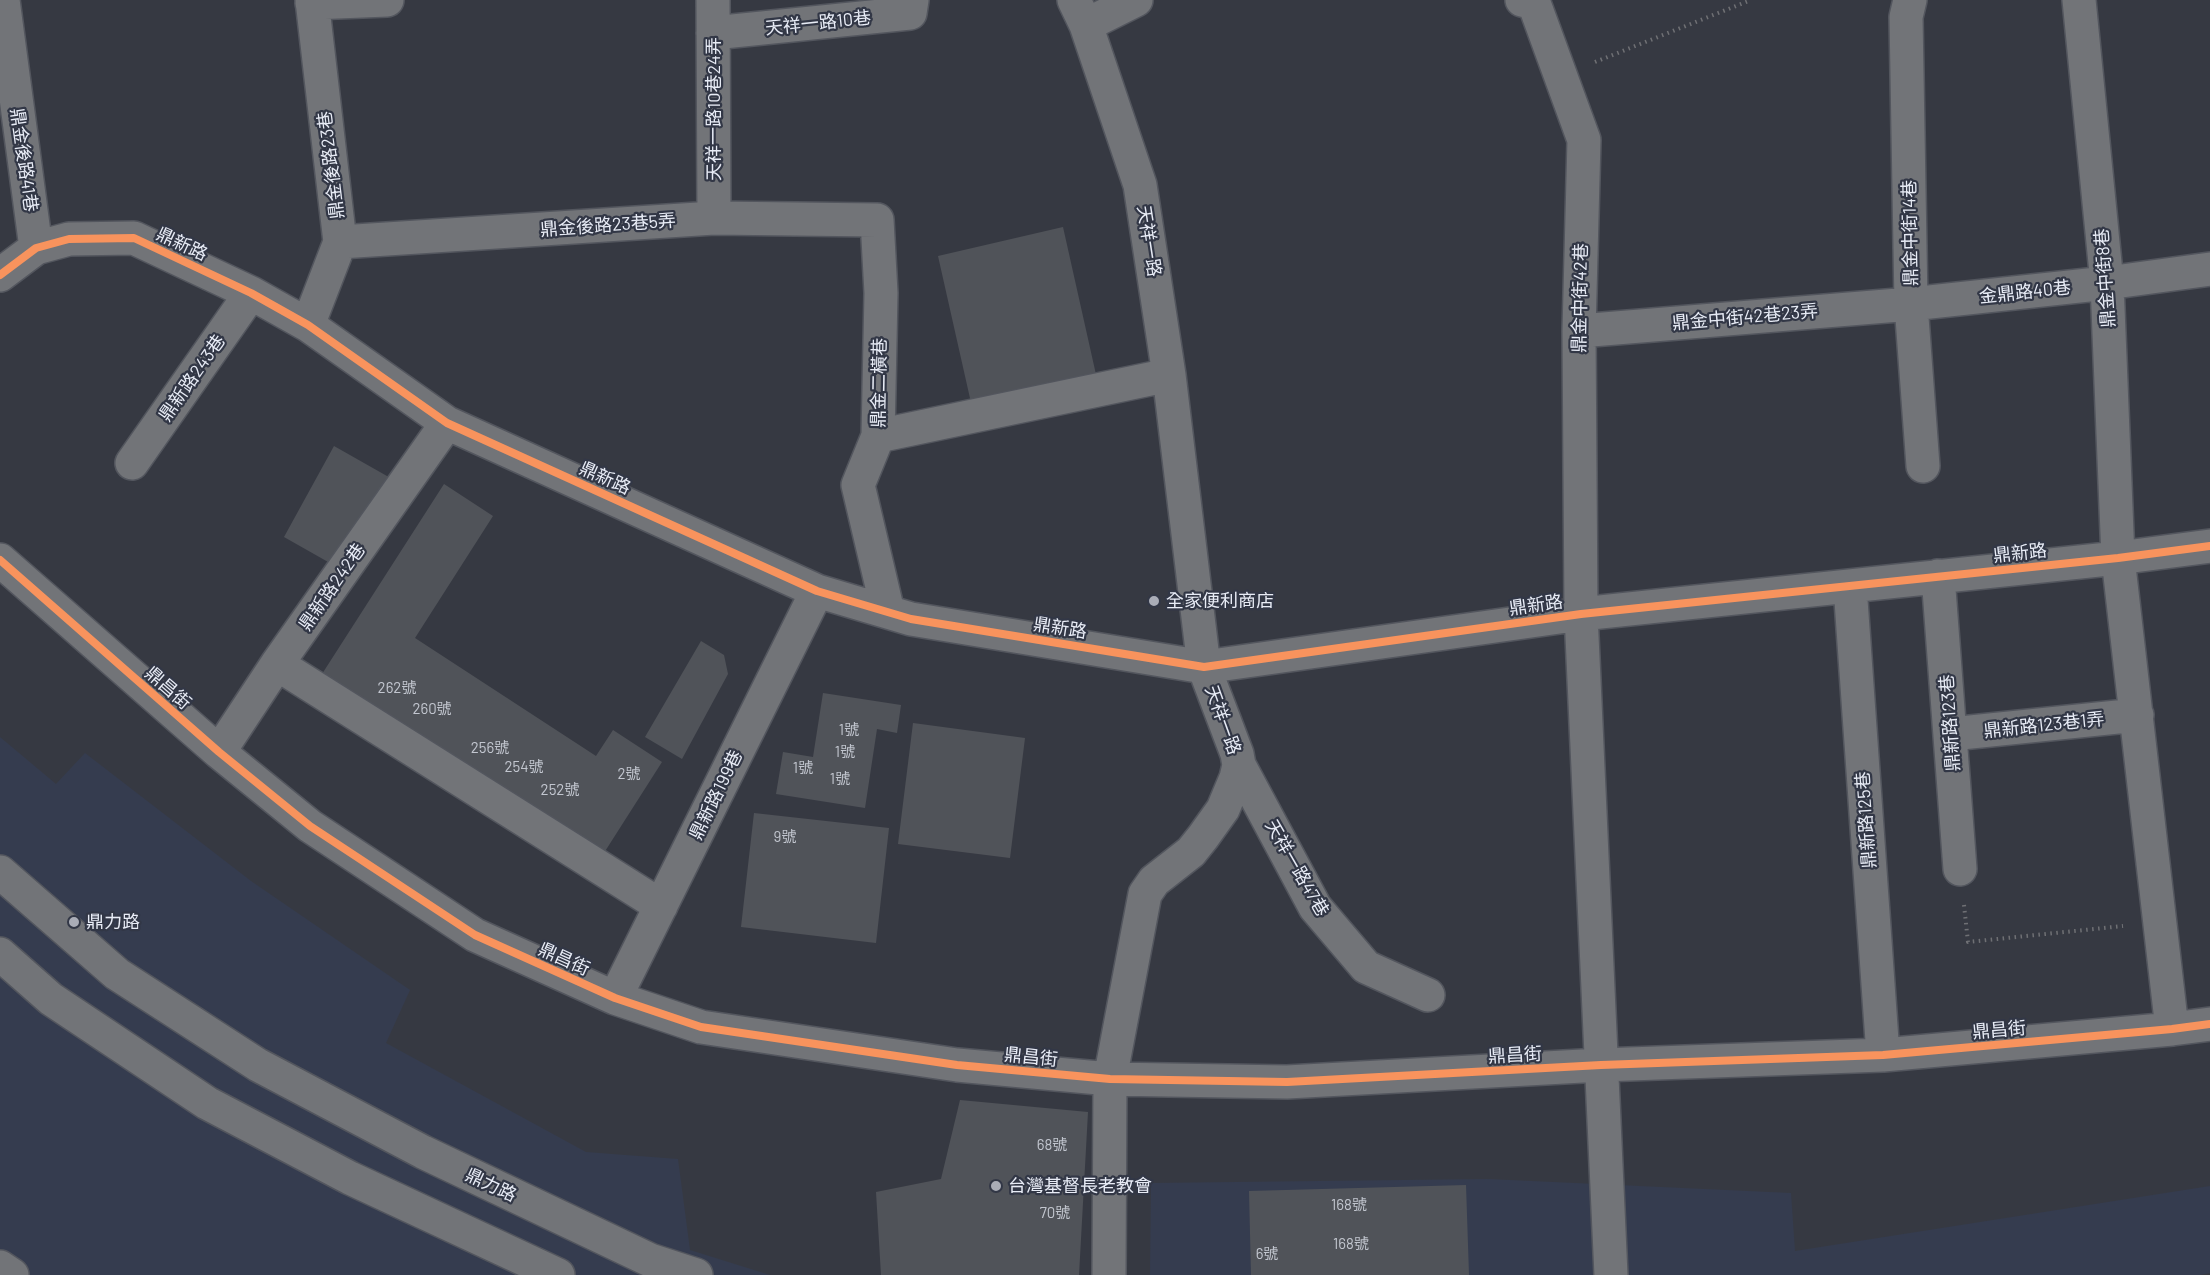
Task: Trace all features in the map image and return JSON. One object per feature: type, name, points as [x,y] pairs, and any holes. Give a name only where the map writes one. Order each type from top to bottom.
[{"type":"street","name":"鼎金後路41巷","points":[[3,0],[36,248]]},
{"type":"street","points":[[312,2],[387,0]]},
{"type":"street","name":"天祥一路10巷24弄","points":[[713,0],[714,218]]},
{"type":"street","name":"天祥一路10巷","points":[[713,33],[910,13],[912,0]]},
{"type":"street","points":[[1080,13],[1136,0]]},
{"type":"street","name":"鼎金中街42巷","points":[[1522,0],[1534,3],[1584,140],[1579,331],[1581,614],[1611,1275]]},
{"type":"street","name":"鼎金中街14巷","points":[[1910,0],[1906,17],[1911,304],[1923,466]]},
{"type":"street","name":"鼎金中街8巷","points":[[2079,0],[2107,283],[2118,558],[2172,1029]]},
{"type":"street","name":"鼎金後路23巷","points":[[308,325],[340,242],[312,2]]},
{"type":"street","name":"天祥一路","points":[[1080,13],[1140,185],[1169,375],[1204,667],[1237,754],[1239,765],[1236,778],[1222,809],[1203,837],[1191,852],[1154,881],[1145,894],[1110,1080],[1109,1275]]},
{"type":"street","name":"鼎金後路23巷5弄","points":[[340,242],[714,218],[877,220]]},
{"type":"street","name":"鼎金二橫巷","points":[[877,220],[881,293],[878,436],[858,485],[888,612]]},
{"type":"street","name":"鼎新路","points":[[0,275],[36,248],[69,239],[134,238],[251,293],[308,325],[447,423],[817,591],[911,619],[1204,667],[1581,614],[2118,558],[2210,546]]},
{"type":"street","name":"金鼎路40巷","points":[[1911,304],[2107,283],[2210,269]]},
{"type":"street","name":"鼎新路243巷","points":[[132,463],[251,293]]},
{"type":"street","name":"鼎金中街42巷23弄","points":[[1579,331],[1911,304]]},
{"type":"street","points":[[878,436],[1169,375]]},
{"type":"street","name":"鼎新路242巷","points":[[219,752],[277,664],[447,423]]},
{"type":"street","name":"鼎昌街","points":[[0,560],[219,752],[310,826],[475,935],[615,998],[701,1027],[957,1065],[1110,1080],[1287,1082],[1601,1065],[1883,1055],[2210,1024]]},
{"type":"street","name":"鼎新路123巷","points":[[1938,576],[1960,869]]},
{"type":"street","name":"鼎新路125巷","points":[[1850,586],[1883,1055]]},
{"type":"street","name":"鼎新路199巷","points":[[615,998],[817,591]]},
{"type":"street","points":[[277,664],[661,906]]},
{"type":"street","name":"鼎新路123巷1弄","points":[[1951,734],[2136,715]]},
{"type":"street","name":"天祥一路47巷","points":[[1239,765],[1315,907],[1366,967],[1428,995]]},
{"type":"street","name":"鼎力路","points":[[0,872],[117,974],[258,1065],[423,1152],[651,1260],[696,1275]]},
{"type":"street","points":[[0,954],[51,999],[207,1103],[350,1178],[558,1275]]},
{"type":"street","points":[[0,1267],[12,1275]]},
{"type":"path","points":[[1561,76],[1751,0]]},
{"type":"path","points":[[1960,869],[1968,942],[2160,922]]},
{"type":"shaded area","points":[[0,737],[56,784],[85,753],[251,881],[410,990],[386,1043],[586,1152],[678,1159],[690,1250],[770,1275],[0,1275]]},
{"type":"shaded area","points":[[1488,1179],[1791,1193],[1795,1251],[2210,1186],[2210,1273],[2200,1275],[1150,1275],[1151,1183]]},
{"type":"building","points":[[1063,227],[1099,388],[974,416],[938,256]]},
{"type":"building","points":[[334,446],[394,480],[344,571],[284,537]]},
{"type":"building","points":[[444,484],[493,516],[415,638],[596,756],[613,730],[662,762],[602,856],[322,674]]},
{"type":"building","points":[[701,641],[724,655],[728,674],[682,759],[645,737]]},
{"type":"building","points":[[823,693],[901,705],[897,733],[877,729],[865,808],[776,794],[783,752],[813,757]]},
{"type":"building","points":[[913,723],[1025,738],[1010,858],[898,844]]},
{"type":"building","points":[[754,813],[889,828],[876,943],[741,927]]},
{"type":"building","name":"台灣基督長老教會","points":[[960,1100],[1088,1112],[1079,1275],[881,1275],[876,1192],[941,1179]]},
{"type":"building","points":[[1466,1185],[1469,1275],[1251,1275],[1249,1191]]},
{"type":"cycle path","points":[[0,275],[36,248],[69,239],[134,238],[251,293],[308,325],[447,423],[817,591],[911,619],[1204,667],[1581,614],[2118,558],[2210,546]]},
{"type":"cycle path","points":[[0,560],[219,752],[310,826],[475,935],[615,998],[701,1027],[957,1065],[1110,1079],[1287,1082],[1601,1065],[1883,1055],[2210,1024]]},
{"type":"place","name":"全家便利商店","points":[[1154,601]]},
{"type":"place","name":"鼎力路","points":[[74,922]]},
{"type":"place","name":"台灣基督長老教會","points":[[996,1186]]}]
